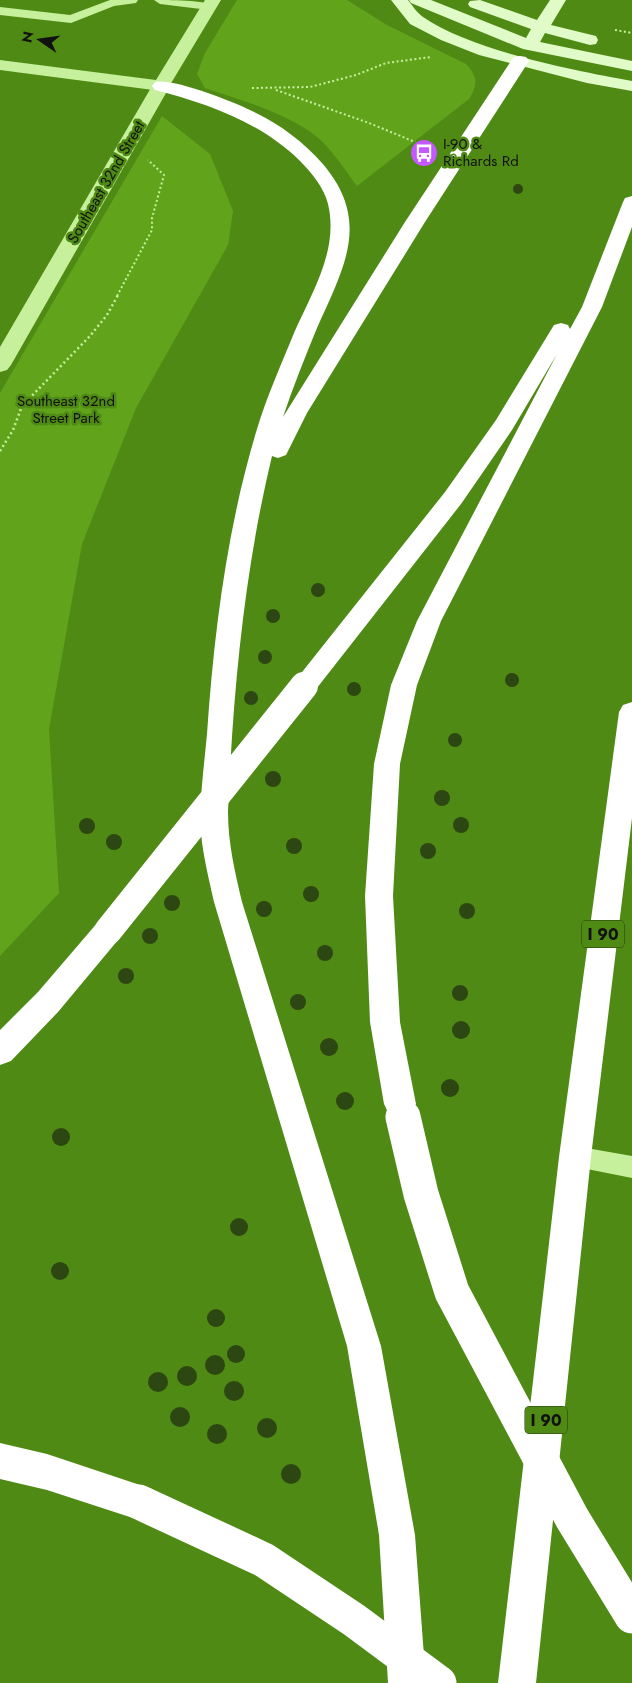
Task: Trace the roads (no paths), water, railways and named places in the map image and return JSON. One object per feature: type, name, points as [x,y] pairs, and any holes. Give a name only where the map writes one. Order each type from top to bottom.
[{"type":"highway","points":[[246,527],[272,460],[296,414],[420,214],[525,53]]},
{"type":"highway","points":[[162,86],[200,96],[243,112],[272,127],[301,151],[322,174],[338,203],[341,231],[330,279],[306,330],[265,439],[233,592],[222,691],[215,832],[228,902],[364,1346],[398,1535],[407,1683]]},
{"type":"highway","points":[[632,202],[622,233],[592,307],[429,621],[404,686],[387,764],[379,896],[385,1022],[400,1104],[421,1194],[452,1292],[572,1518],[632,1616]]},
{"type":"highway","points":[[0,1051],[48,1002],[108,931],[453,498],[513,411],[575,304],[622,233]]},
{"type":"highway","name":"I 90","points":[[517,1683],[575,1157],[632,712]]},
{"type":"highway","points":[[0,1462],[47,1472],[139,1502],[264,1560],[354,1620],[439,1683]]},
{"type":"main road","points":[[399,0],[416,20],[447,36],[485,51],[525,53],[632,66]]},
{"type":"main road","points":[[418,0],[525,53],[632,86]]},
{"type":"main road","points":[[468,0],[540,27],[608,44]]},
{"type":"main road","points":[[525,53],[558,0]]},
{"type":"street","name":"Southeast 32nd Street","points":[[0,365],[211,3]]},
{"type":"street","points":[[0,65],[162,86]]},
{"type":"lane","points":[[0,11],[71,19],[112,3],[132,0]]},
{"type":"lane","points":[[160,0],[211,3]]},
{"type":"lane","points":[[575,1157],[632,1167]]},
{"type":"place","name":"I-90 & Richards Rd","points":[[424,153]]},
{"type":"park label","name":"Southeast 32nd Street Park","points":[[66,410]]}]
